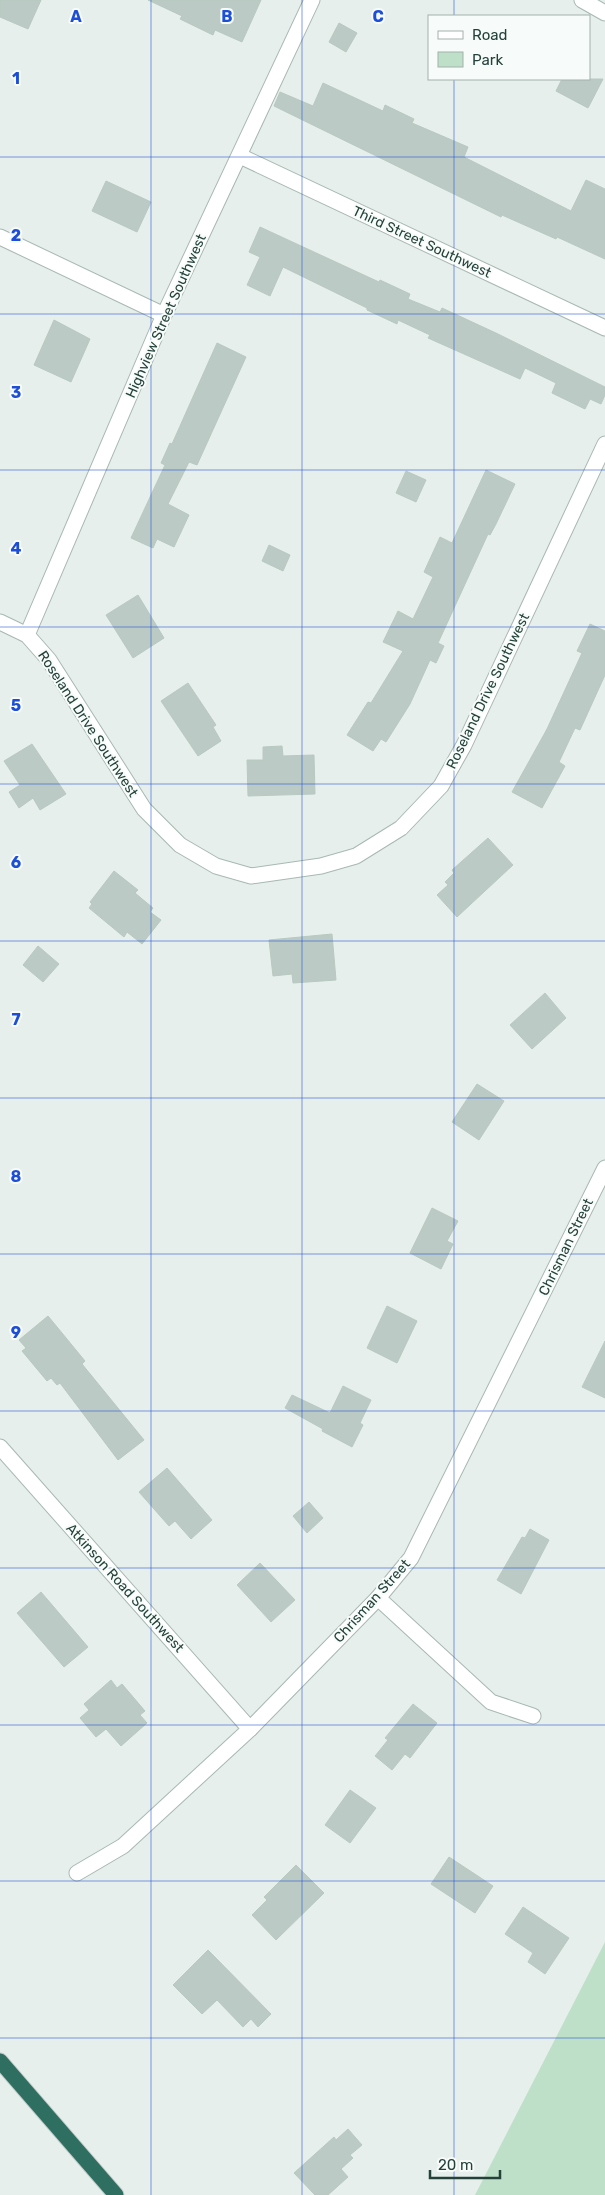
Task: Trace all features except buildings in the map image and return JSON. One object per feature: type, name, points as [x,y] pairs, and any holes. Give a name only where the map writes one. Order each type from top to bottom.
[{"type":"highway","points":[[0,2061],[116,2195]]},
{"type":"street","name":"Highview Street Southwest","points":[[26,635],[164,315],[312,0]]},
{"type":"street","points":[[582,0],[605,13]]},
{"type":"street","name":"Third Street Southwest","points":[[240,156],[605,328]]},
{"type":"street","points":[[0,236],[164,315]]},
{"type":"street","name":"Roseland Drive Southwest","points":[[0,622],[26,635],[50,660],[144,809],[180,845],[216,866],[251,876],[321,866],[356,856],[401,828],[440,786],[464,746],[605,444]]},
{"type":"street","name":"Chrisman Street","points":[[77,1872],[124,1846],[250,1729],[378,1598],[411,1558],[605,1168]]},
{"type":"street","name":"Atkinson Road Southwest","points":[[0,1447],[250,1729]]},
{"type":"street","points":[[378,1598],[491,1702],[533,1716]]},
{"type":"green space","points":[[605,1942],[605,2195],[475,2195]]}]
